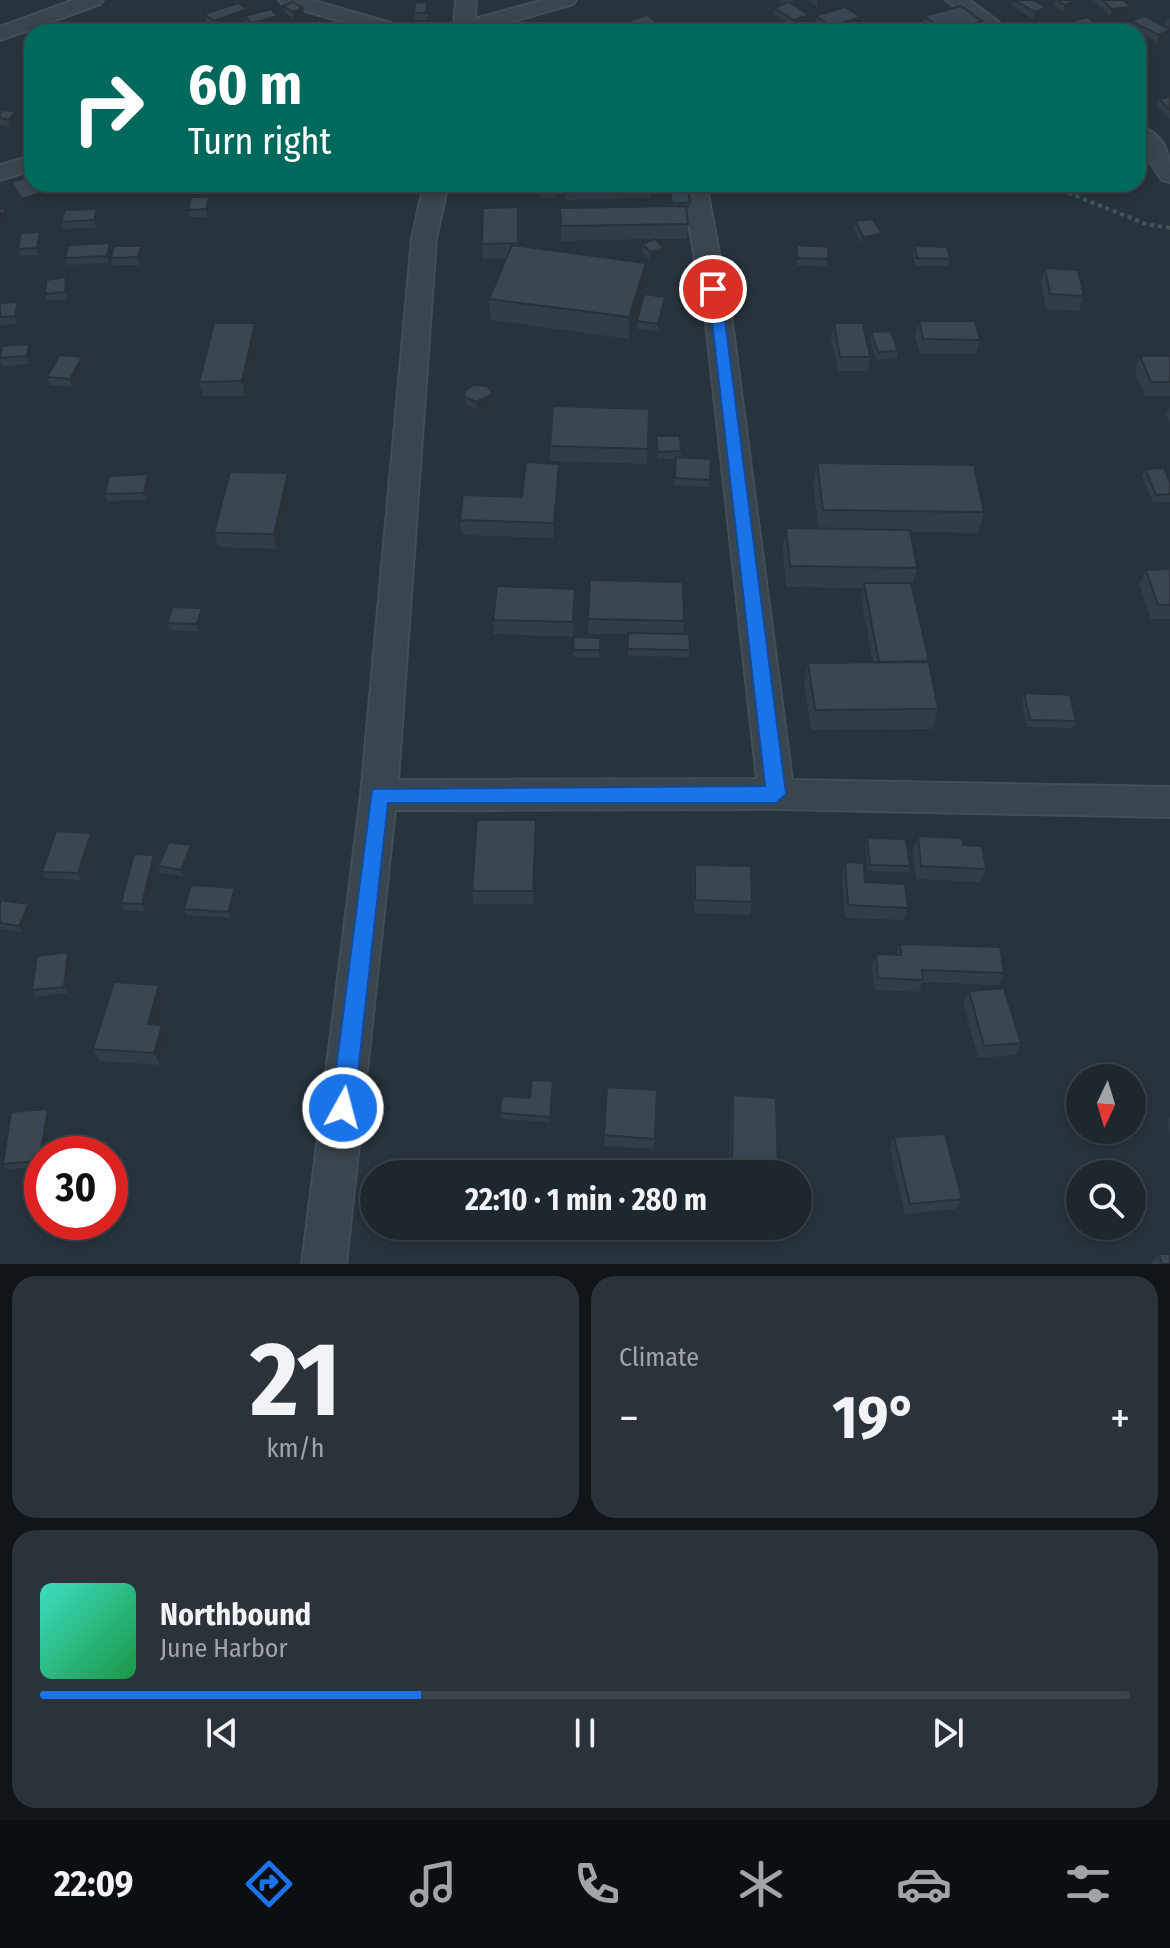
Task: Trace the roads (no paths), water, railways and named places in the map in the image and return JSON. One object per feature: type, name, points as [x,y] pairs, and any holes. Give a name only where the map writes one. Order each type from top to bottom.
[{"type":"street","points":[[27,24],[93,0]]},
{"type":"street","points":[[289,0],[373,24]]},
{"type":"street","points":[[461,24],[466,0]]},
{"type":"street","points":[[484,24],[566,0]]},
{"type":"street","points":[[956,0],[990,24]]},
{"type":"street","points":[[0,34],[24,25]]},
{"type":"street","points":[[1146,139],[1153,144],[1170,175]]},
{"type":"street","points":[[0,173],[24,166]]},
{"type":"street","points":[[324,1264],[379,795],[424,239],[434,192]]},
{"type":"street","points":[[695,192],[718,315],[776,794]]},
{"type":"street","points":[[379,795],[776,794],[1170,802]]}]
